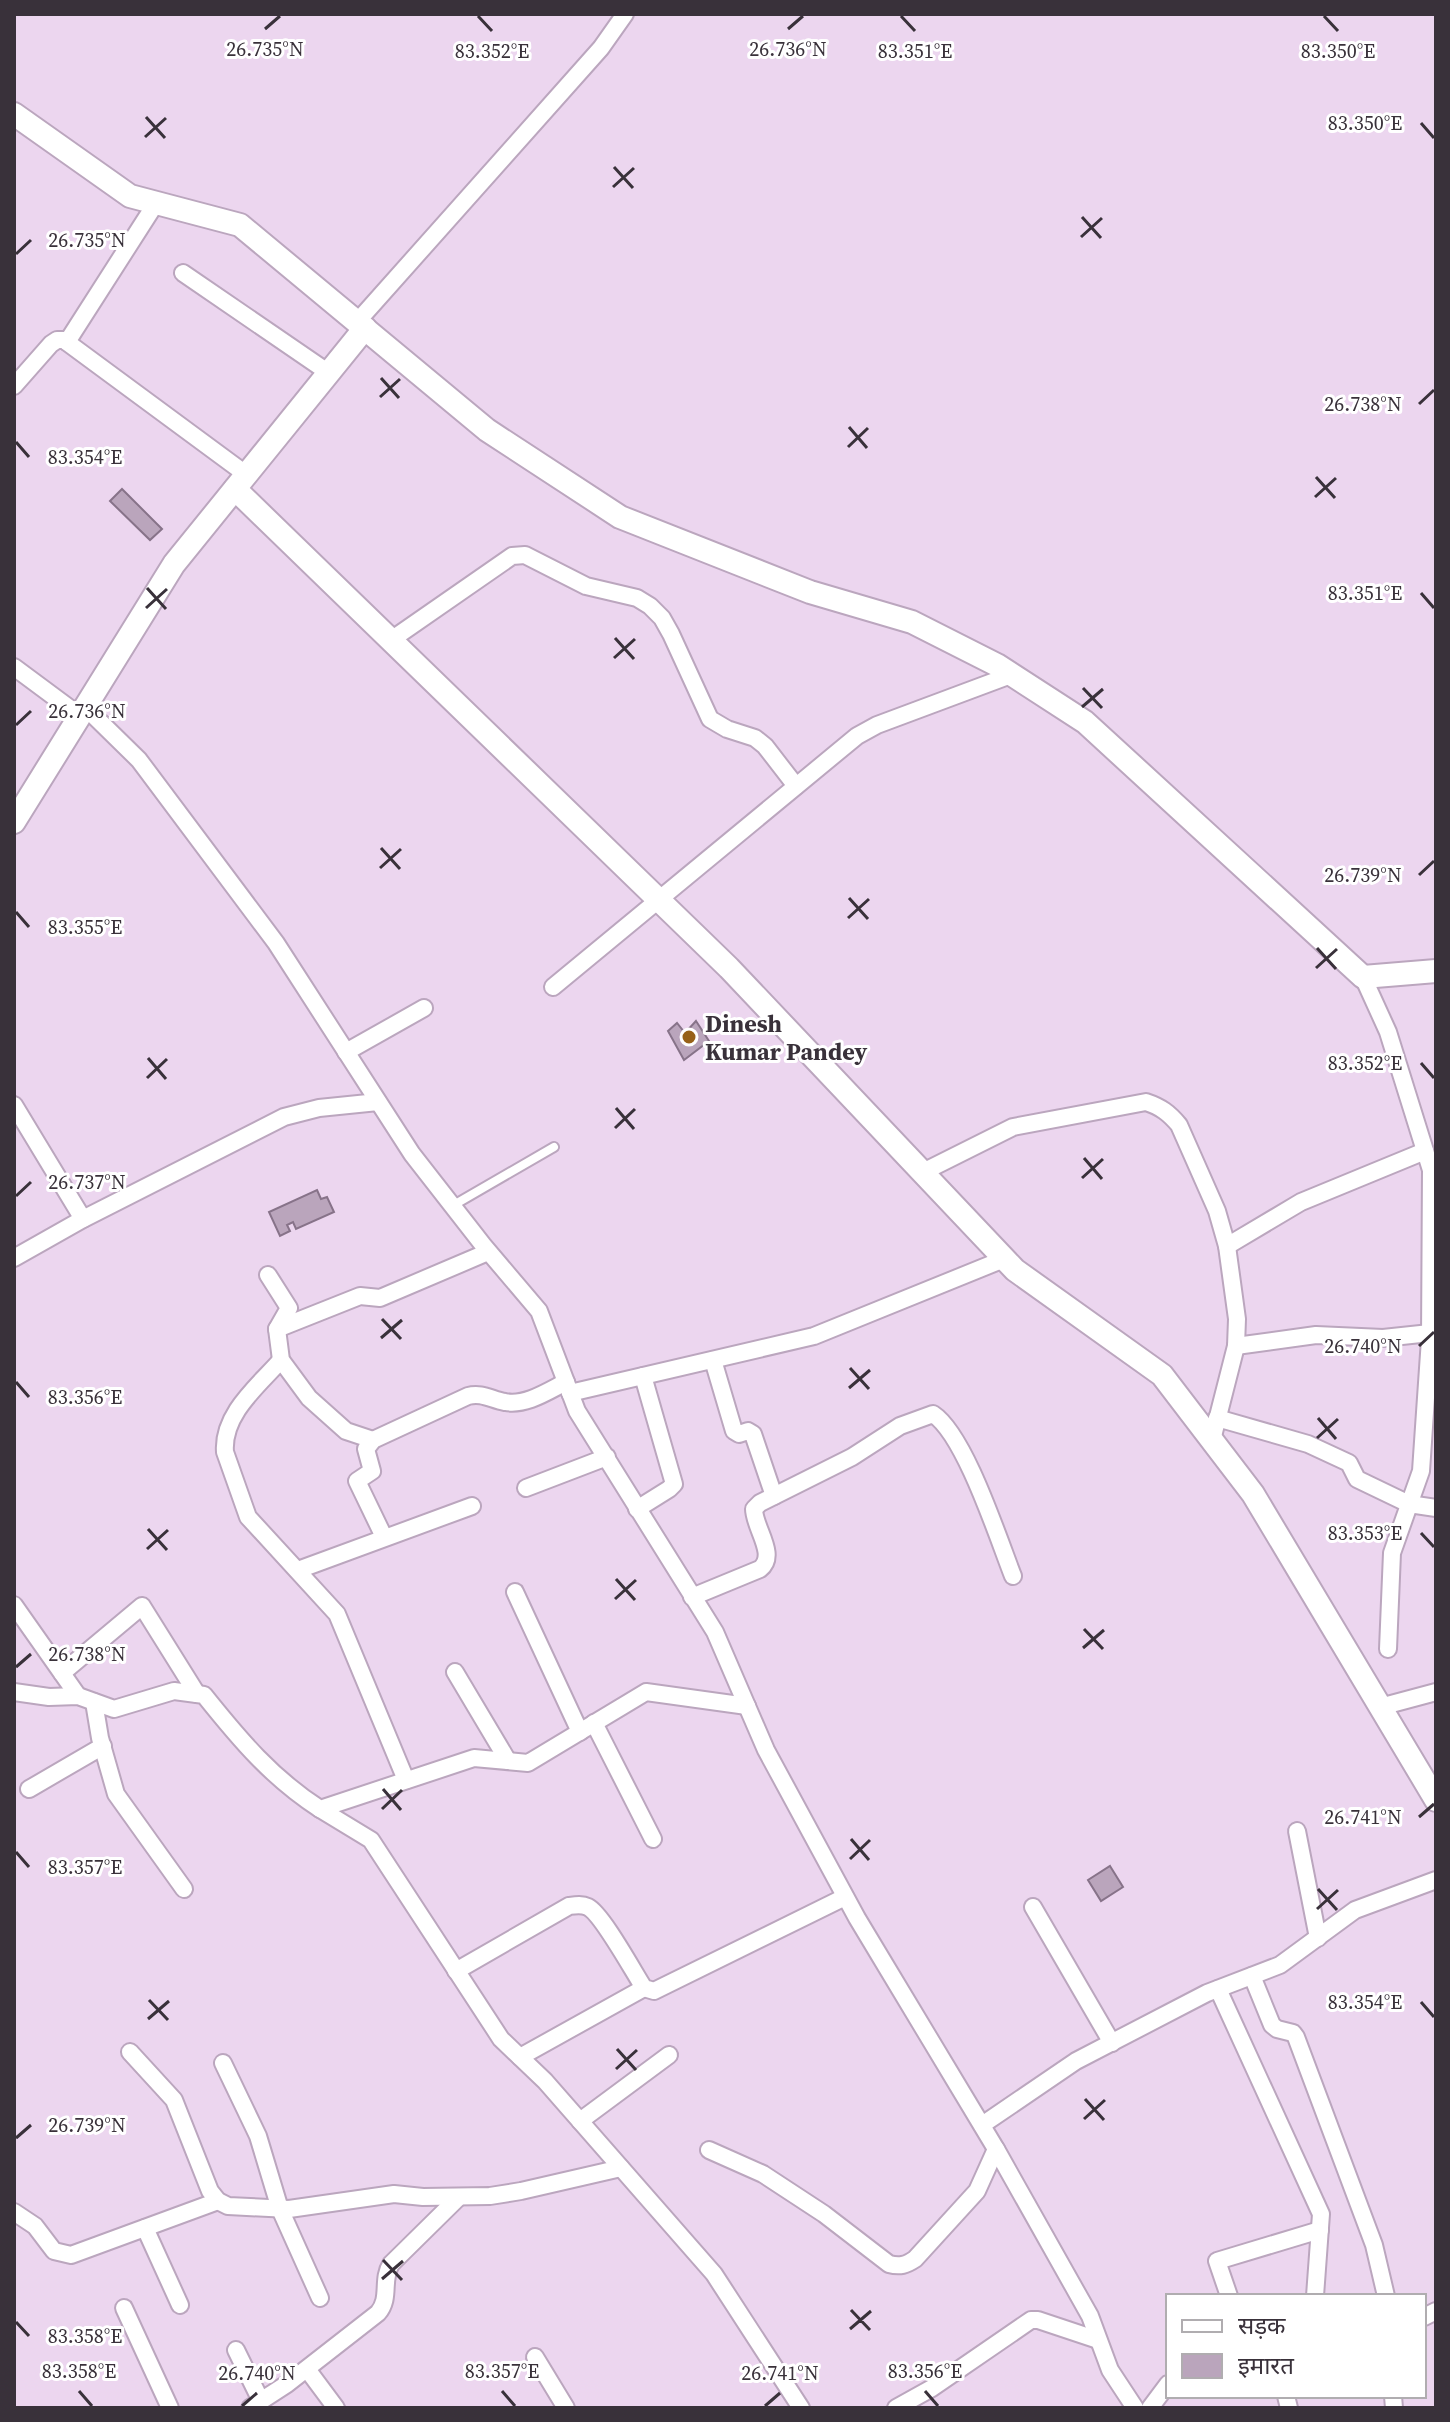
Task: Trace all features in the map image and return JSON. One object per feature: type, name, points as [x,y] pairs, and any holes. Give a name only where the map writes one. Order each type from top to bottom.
[{"type":"street","points":[[14,822],[174,564],[329,373],[361,325],[601,48],[625,14]]},
{"type":"street","points":[[14,114],[130,196],[240,225],[487,430],[620,517],[810,592],[912,622],[1011,675],[1085,722],[1363,977],[1388,1032],[1431,1170],[1433,1337],[1421,1471],[1392,1553],[1388,1649]]},
{"type":"street","points":[[67,342],[156,203]]},
{"type":"street","points":[[183,273],[329,373]]},
{"type":"street","points":[[14,386],[51,344],[57,340],[67,342],[241,482],[391,640],[729,968],[1015,1270],[1162,1375],[1253,1494],[1436,1800]]},
{"type":"street","points":[[391,640],[512,556],[525,555],[586,586],[637,598],[650,606],[671,634],[710,719],[727,729],[755,738],[765,746],[796,786]]},
{"type":"street","points":[[14,667],[82,712],[139,760],[276,943],[412,1154],[488,1252],[539,1311],[577,1411],[715,1632],[766,1750],[845,1897],[996,2149],[1090,2316],[1110,2370],[1135,2408]]},
{"type":"street","points":[[553,987],[868,729],[1011,675]]},
{"type":"street","points":[[1363,977],[1436,971]]},
{"type":"street","points":[[346,1052],[424,1008]]},
{"type":"street","points":[[14,1258],[83,1219],[284,1117],[319,1108],[378,1102]]},
{"type":"street","points":[[923,1172],[1013,1127],[1146,1102],[1159,1106],[1179,1125],[1217,1211],[1227,1246],[1237,1319],[1236,1346],[1212,1440]]},
{"type":"street","points":[[14,1105],[83,1219]]},
{"type":"street","points":[[1227,1246],[1301,1202],[1425,1151]]},
{"type":"street","points":[[277,1329],[360,1296],[380,1298],[488,1252]]},
{"type":"street","points":[[384,1537],[357,1481],[372,1471],[366,1449],[373,1440],[468,1396],[476,1394],[515,1403],[568,1388],[643,1376],[814,1336],[1004,1259]]},
{"type":"street","points":[[268,1275],[288,1304],[288,1312],[277,1329],[281,1360],[309,1398],[346,1431],[373,1440]]},
{"type":"street","points":[[1236,1346],[1316,1335],[1433,1337]]},
{"type":"street","points":[[281,1360],[235,1412],[225,1444],[244,1511],[329,1603],[345,1629],[406,1780]]},
{"type":"street","points":[[713,1360],[734,1431],[753,1434],[774,1496]]},
{"type":"street","points":[[637,1509],[674,1484],[643,1376]]},
{"type":"street","points":[[692,1597],[766,1565],[768,1556],[754,1509],[852,1457],[900,1426],[933,1414],[940,1418],[964,1456],[1013,1576]]},
{"type":"street","points":[[1217,1418],[1308,1444],[1344,1460],[1352,1467],[1357,1479],[1409,1504],[1436,1508]]},
{"type":"street","points":[[526,1488],[607,1457]]},
{"type":"street","points":[[298,1570],[472,1506]]},
{"type":"street","points":[[515,1592],[587,1728],[653,1839]]},
{"type":"street","points":[[14,1605],[78,1696]]},
{"type":"street","points":[[62,1673],[142,1606],[197,1694]]},
{"type":"street","points":[[455,1672],[508,1761]]},
{"type":"street","points":[[14,1692],[49,1697],[78,1696],[114,1709],[174,1691],[204,1695],[235,1735],[288,1788],[371,1840],[501,2039],[580,2121],[714,2274],[801,2408]]},
{"type":"street","points":[[320,1809],[474,1758],[528,1763],[646,1692],[747,1706]]},
{"type":"street","points":[[1380,1707],[1436,1692]]},
{"type":"street","points":[[94,1702],[103,1746],[120,1800],[184,1889]]},
{"type":"street","points":[[29,1789],[103,1746]]},
{"type":"street","points":[[1297,1831],[1318,1938]]},
{"type":"street","points":[[982,2125],[1076,2061],[1218,1989],[1280,1965],[1355,1910],[1436,1880]]},
{"type":"street","points":[[456,1971],[577,1904],[585,1905],[598,1915],[644,1988],[654,1991],[845,1897]]},
{"type":"street","points":[[1033,1907],[1112,2043]]},
{"type":"street","points":[[1252,1976],[1269,2021],[1277,2029],[1288,2031],[1296,2037],[1374,2245],[1386,2294]]},
{"type":"street","points":[[520,2057],[644,1988]]},
{"type":"street","points":[[1218,1989],[1321,2214],[1315,2294]]},
{"type":"street","points":[[130,2052],[174,2100],[210,2191],[218,2201],[228,2206],[254,2205],[280,2209],[394,2194],[459,2197],[521,2191],[621,2168]]},
{"type":"street","points":[[580,2121],[669,2055]]},
{"type":"street","points":[[223,2063],[258,2136],[280,2209],[320,2298]]},
{"type":"street","points":[[709,2150],[763,2174],[824,2214],[889,2264],[897,2266],[915,2259],[977,2191],[996,2149]]},
{"type":"street","points":[[236,2350],[255,2404],[307,2369],[378,2313],[386,2301],[386,2278],[391,2264],[459,2197]]},
{"type":"street","points":[[14,2212],[35,2226],[54,2251],[71,2255],[218,2201]]},
{"type":"street","points":[[145,2228],[180,2305]]},
{"type":"street","points":[[1228,2294],[1217,2261],[1320,2230]]},
{"type":"street","points":[[124,2308],[170,2408]]},
{"type":"street","points":[[896,2408],[932,2388],[1031,2320],[1098,2340]]},
{"type":"street","points":[[535,2357],[566,2408]]},
{"type":"street","points":[[307,2369],[336,2408]]},
{"type":"street","points":[[1150,2408],[1166,2387]]},
{"type":"lane","points":[[452,1206],[554,1147]]},
{"type":"building","points":[[122,489],[162,529],[150,540],[110,501]]},
{"type":"building","name":"Dinesh Kumar Pandey","points":[[696,1021],[709,1041],[684,1060],[668,1031],[677,1023],[685,1033]]},
{"type":"building","points":[[317,1190],[321,1199],[327,1197],[334,1212],[296,1229],[293,1222],[287,1225],[290,1231],[280,1236],[269,1212]]},
{"type":"building","points":[[1110,1866],[1123,1887],[1101,1901],[1088,1880]]},
{"type":"place","name":"Dinesh Kumar Pandey","points":[[689,1037]]}]
